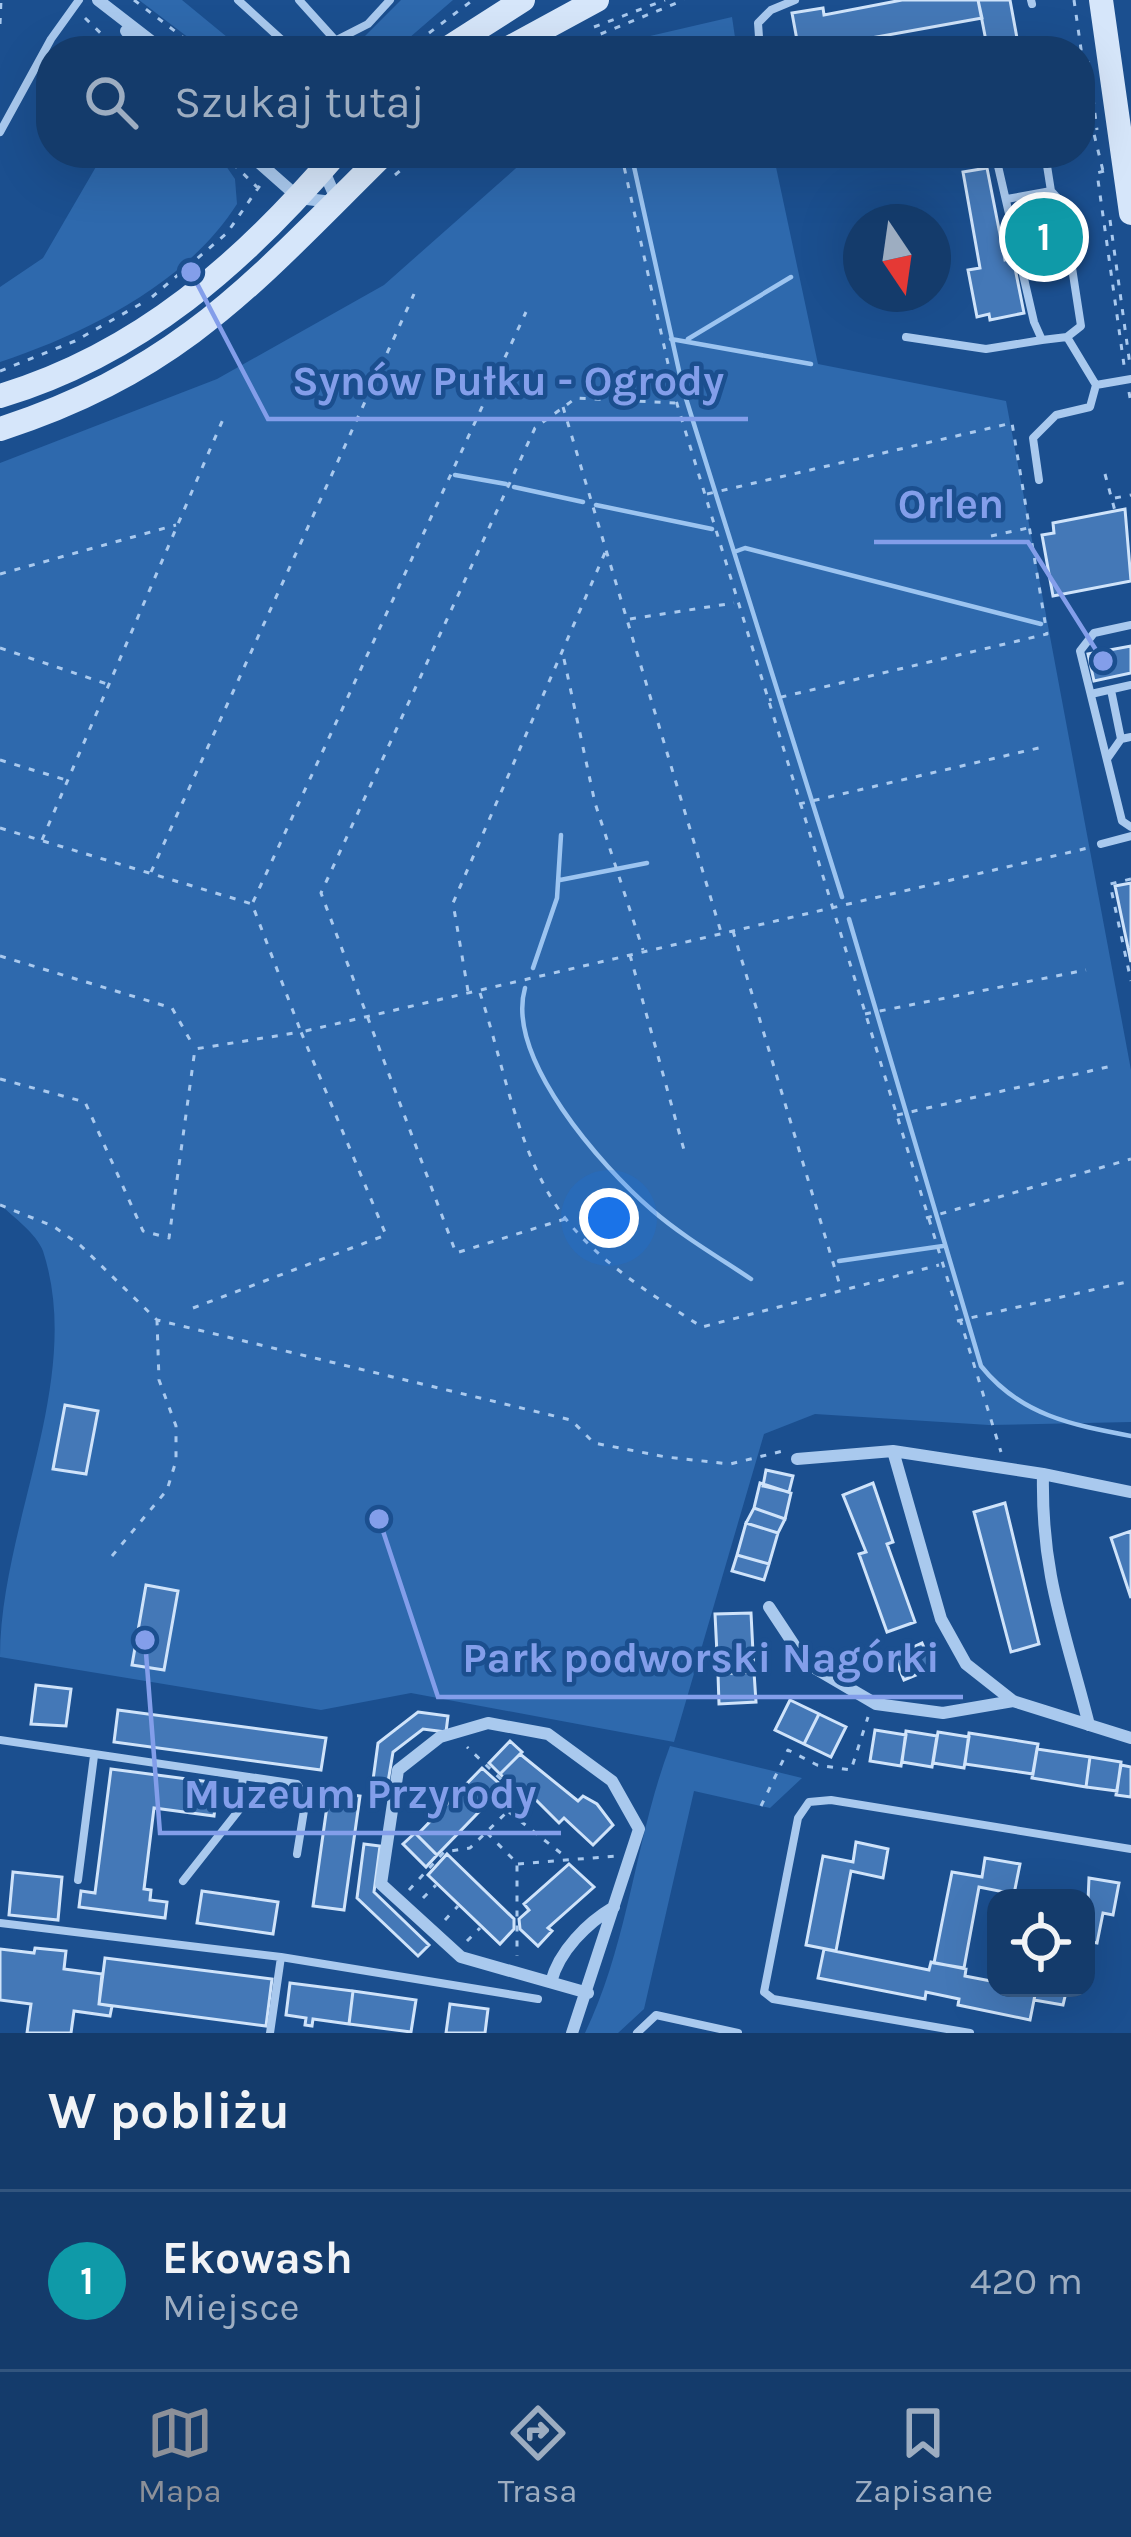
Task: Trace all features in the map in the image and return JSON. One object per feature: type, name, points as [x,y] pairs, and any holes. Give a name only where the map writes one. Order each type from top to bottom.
[{"type":"main road","points":[[467,36],[524,0]]},
{"type":"main road","points":[[531,36],[597,0]]},
{"type":"main road","points":[[1101,0],[1131,213]]},
{"type":"main road","points":[[0,396],[82,365],[204,290],[324,168]]},
{"type":"main road","points":[[0,429],[88,397],[144,367],[263,278],[371,168]]},
{"type":"street","points":[[96,0],[131,36]]},
{"type":"street","points":[[96,0],[144,36]]},
{"type":"street","points":[[265,168],[299,198],[338,202],[331,168]]},
{"type":"street","points":[[893,1451],[941,1619],[966,1664],[1012,1701],[1131,1738]]},
{"type":"street","points":[[797,1459],[893,1451],[1131,1492]]},
{"type":"street","points":[[1042,1474],[1041,1540],[1052,1600],[1089,1725]]},
{"type":"street","points":[[769,1607],[806,1664],[876,1704],[943,1713],[1012,1701]]},
{"type":"street","points":[[572,2033],[587,1993],[639,1829],[612,1781],[548,1734],[488,1723],[453,1733],[398,1770],[381,1884],[461,1958],[587,1993]]},
{"type":"street","points":[[551,1982],[556,1963],[595,1918],[614,1907]]},
{"type":"lane","points":[[238,0],[278,36]]},
{"type":"lane","points":[[299,0],[331,36]]},
{"type":"lane","points":[[369,0],[381,10]]},
{"type":"lane","points":[[343,36],[390,0]]},
{"type":"lane","points":[[759,36],[758,23],[771,10],[795,0]]},
{"type":"lane","points":[[57,36],[76,4]]},
{"type":"lane","points":[[0,132],[36,71]]},
{"type":"lane","points":[[999,168],[1042,340]]},
{"type":"lane","points":[[906,337],[986,349],[1067,337],[1081,326],[1062,203],[1051,191],[1047,168]]},
{"type":"lane","points":[[1006,199],[1051,191]]},
{"type":"lane","points":[[1039,479],[1033,438],[1056,415],[1090,407],[1096,386],[1067,337]]},
{"type":"lane","points":[[1096,386],[1131,379]]},
{"type":"lane","points":[[1131,625],[1094,633],[1081,651],[1122,821],[1131,826]]},
{"type":"lane","points":[[1091,694],[1131,685]]},
{"type":"lane","points":[[1107,759],[1126,738],[1111,690]]},
{"type":"lane","points":[[1101,844],[1131,836]]},
{"type":"lane","points":[[0,1740],[297,1784],[306,1798],[297,1854]]},
{"type":"lane","points":[[78,1880],[94,1756]]},
{"type":"lane","points":[[183,1880],[238,1810],[244,1777]]},
{"type":"lane","points":[[970,2033],[773,1999],[764,1992],[798,1818],[809,1802],[831,1800],[1131,1849]]},
{"type":"lane","points":[[0,1923],[281,1957],[538,1999]]},
{"type":"lane","points":[[270,2033],[281,1957]]},
{"type":"lane","points":[[637,2033],[656,2015],[738,2033]]},
{"type":"path","points":[[0,24],[1,0]]},
{"type":"path","points":[[134,0],[181,36]]},
{"type":"path","points":[[425,36],[473,0]]},
{"type":"path","points":[[581,36],[665,0]]},
{"type":"path","points":[[589,36],[684,0]]},
{"type":"path","points":[[1077,0],[1081,36]]},
{"type":"path","points":[[76,4],[105,36]]},
{"type":"path","points":[[1095,140],[1127,366]]},
{"type":"path","points":[[237,168],[257,187]]},
{"type":"path","points":[[624,168],[677,404],[940,1265],[1009,1469]]},
{"type":"path","points":[[0,371],[75,341],[150,298],[226,233],[264,181]]},
{"type":"path","points":[[150,874],[414,294]]},
{"type":"path","points":[[193,1308],[386,1235],[252,904],[526,312]]},
{"type":"path","points":[[1125,334],[1127,366]]},
{"type":"path","points":[[566,1219],[456,1253],[321,893],[535,428],[576,398],[677,404]]},
{"type":"path","points":[[563,407],[722,934]]},
{"type":"path","points":[[42,840],[224,418]]},
{"type":"path","points":[[704,494],[1012,423],[1047,634],[767,700]]},
{"type":"path","points":[[1105,474],[1115,511]]},
{"type":"path","points":[[1112,499],[1131,495]]},
{"type":"path","points":[[0,574],[178,525]]},
{"type":"path","points":[[991,536],[1030,528]]},
{"type":"path","points":[[468,993],[453,903],[607,547]]},
{"type":"path","points":[[628,619],[737,602]]},
{"type":"path","points":[[0,648],[109,685]]},
{"type":"path","points":[[563,656],[615,865],[643,952]]},
{"type":"path","points":[[799,804],[1047,746]]},
{"type":"path","points":[[0,760],[68,781]]},
{"type":"path","points":[[0,828],[252,904]]},
{"type":"path","points":[[195,1049],[301,1032],[1101,844]]},
{"type":"path","points":[[1131,879],[1110,884],[1131,980]]},
{"type":"path","points":[[734,931],[842,1291]]},
{"type":"path","points":[[630,955],[684,1150]]},
{"type":"path","points":[[0,956],[172,1008],[195,1049],[169,1238],[143,1231],[85,1102],[0,1079]]},
{"type":"path","points":[[863,1015],[1086,970]]},
{"type":"path","points":[[480,990],[539,1174],[566,1219],[627,1278],[702,1328],[940,1265]]},
{"type":"path","points":[[895,1116],[1112,1066]]},
{"type":"path","points":[[928,1218],[1131,1160]]},
{"type":"path","points":[[0,1204],[53,1226],[80,1245],[157,1320],[571,1420],[594,1443],[730,1464],[778,1448],[797,1459]]},
{"type":"path","points":[[962,1320],[1131,1281]]},
{"type":"path","points":[[112,1556],[167,1490],[176,1460],[176,1426],[159,1380],[157,1320]]},
{"type":"path","points":[[760,1806],[788,1750],[817,1765],[850,1770],[867,1720]]},
{"type":"path","points":[[453,1733],[506,1784],[508,1811],[567,1858]]},
{"type":"path","points":[[436,1885],[417,1904],[406,1893],[444,1852],[470,1848],[508,1811]]},
{"type":"path","points":[[487,1832],[517,1865],[518,1964]]},
{"type":"path","points":[[618,1868],[622,1849]]},
{"type":"path","points":[[517,1865],[620,1856]]},
{"type":"path","points":[[440,1926],[458,1906]]},
{"type":"path","points":[[462,1947],[480,1928]]},
{"type":"shaded area","points":[[139,0],[182,0],[226,36],[186,36]]},
{"type":"shaded area","points":[[401,0],[453,0],[411,36],[365,36]]},
{"type":"shaded area","points":[[732,17],[735,36],[650,36]]},
{"type":"shaded area","points":[[95,168],[227,168],[235,179],[237,204],[216,233],[163,282],[100,320],[0,362],[0,287],[43,258]]},
{"type":"shaded area","points":[[516,168],[776,168],[818,364],[1006,401],[1131,1070],[1131,1422],[989,1425],[815,1414],[764,1434],[674,1742],[411,1693],[321,1710],[0,1657],[4,1607],[48,1401],[54,1350],[53,1300],[43,1251],[0,1204],[0,463],[217,379],[384,285]]},
{"type":"shaded area","points":[[670,1746],[802,1778],[770,1808],[694,1791],[644,2009],[618,2033],[585,2033],[612,1963]]},
{"type":"building","points":[[902,0],[978,0],[982,18],[882,36],[796,36],[792,13],[823,8],[824,15]]},
{"type":"building","points":[[978,0],[1010,0],[1017,36],[985,36]]},
{"type":"building","points":[[987,168],[1005,260],[1013,258],[1024,313],[990,320],[989,314],[977,317],[968,270],[980,268],[963,172]]},
{"type":"building","points":[[1048,210],[1057,260],[1040,263],[1031,213]]},
{"type":"building","points":[[1125,509],[1131,581],[1053,596],[1042,535],[1054,533],[1053,523]]},
{"type":"building","points":[[1131,646],[1131,673],[1094,681],[1088,654]]},
{"type":"building","points":[[1131,883],[1131,962],[1115,886]]},
{"type":"building","points":[[65,1405],[98,1411],[86,1474],[53,1469]]},
{"type":"building","points":[[766,1470],[793,1476],[789,1492],[763,1486]]},
{"type":"building","points":[[760,1483],[791,1493],[785,1519],[754,1508]]},
{"type":"building","points":[[873,1483],[893,1542],[887,1544],[915,1622],[887,1632],[859,1554],[866,1552],[843,1495]]},
{"type":"building","points":[[1005,1503],[1039,1644],[1011,1652],[974,1512]]},
{"type":"building","points":[[754,1508],[785,1519],[778,1533],[746,1523]]},
{"type":"building","points":[[746,1523],[778,1533],[769,1564],[737,1555]]},
{"type":"building","points":[[1131,1531],[1131,1598],[1111,1538]]},
{"type":"building","points":[[737,1555],[769,1564],[764,1580],[732,1571]]},
{"type":"building","points":[[146,1585],[178,1591],[164,1670],[132,1665]]},
{"type":"building","points":[[751,1613],[754,1672],[718,1674],[715,1614]]},
{"type":"building","points":[[922,1643],[933,1668],[904,1680],[894,1656]]},
{"type":"building","points":[[754,1672],[756,1702],[719,1704],[718,1674]]},
{"type":"building","points":[[36,1685],[71,1689],[66,1726],[31,1724]]},
{"type":"building","points":[[790,1700],[819,1714],[804,1744],[775,1730]]},
{"type":"building","points":[[118,1710],[326,1738],[321,1770],[114,1742]]},
{"type":"building","points":[[418,1712],[448,1716],[446,1732],[423,1729],[393,1752],[388,1782],[373,1780],[378,1743]]},
{"type":"building","points":[[819,1714],[846,1727],[831,1757],[804,1744]]},
{"type":"building","points":[[875,1730],[906,1735],[901,1766],[870,1761]]},
{"type":"building","points":[[906,1731],[937,1736],[932,1767],[902,1762]]},
{"type":"building","points":[[938,1732],[969,1737],[964,1768],[933,1763]]},
{"type":"building","points":[[969,1733],[1038,1744],[1033,1774],[965,1764]]},
{"type":"building","points":[[510,1741],[522,1752],[500,1774],[489,1763]]},
{"type":"building","points":[[1037,1749],[1090,1757],[1086,1787],[1032,1778]]},
{"type":"building","points":[[520,1754],[578,1801],[583,1796],[597,1804],[613,1825],[593,1845],[564,1818],[559,1823],[534,1798],[530,1803],[500,1774]]},
{"type":"building","points":[[1090,1757],[1121,1762],[1117,1791],[1086,1787]]},
{"type":"building","points":[[1121,1765],[1131,1767],[1131,1797],[1116,1795]]},
{"type":"building","points":[[482,1768],[503,1787],[437,1855],[417,1835]]},
{"type":"building","points":[[111,1769],[218,1783],[214,1816],[154,1808],[144,1889],[151,1890],[150,1900],[167,1902],[165,1918],[79,1907],[81,1891],[95,1893]]},
{"type":"building","points":[[329,1792],[360,1796],[344,1910],[313,1906]]},
{"type":"building","points":[[415,1833],[437,1855],[426,1867],[403,1844]]},
{"type":"building","points":[[856,1842],[888,1849],[883,1878],[851,1871],[836,1951],[806,1945],[823,1856],[853,1862]]},
{"type":"building","points":[[364,1844],[380,1846],[374,1892],[429,1945],[418,1956],[357,1898]]},
{"type":"building","points":[[447,1854],[514,1919],[514,1929],[500,1944],[428,1875]]},
{"type":"building","points":[[985,1858],[1020,1864],[1015,1889],[979,1887],[964,1968],[934,1963],[952,1872],[982,1877]]},
{"type":"building","points":[[569,1864],[594,1887],[548,1928],[552,1931],[538,1946],[520,1929],[519,1919],[529,1910],[524,1904]]},
{"type":"building","points":[[13,1872],[62,1877],[58,1920],[9,1915]]},
{"type":"building","points":[[1089,1878],[1119,1883],[1113,1915],[1103,1913],[1097,1943],[1095,1889],[1089,1889]]},
{"type":"building","points":[[202,1891],[278,1902],[273,1934],[197,1923]]},
{"type":"building","points":[[35,1948],[66,1951],[64,1969],[102,1974],[99,2004],[112,2006],[110,2016],[74,2011],[71,2033],[27,2033],[31,2004],[0,2000],[0,1949],[34,1953]]},
{"type":"building","points":[[824,1949],[929,1970],[931,1962],[966,1969],[965,1976],[987,1980],[987,1997],[1035,1997],[1030,2020],[958,2005],[959,1999],[926,1992],[925,1999],[818,1978]]},
{"type":"building","points":[[105,1958],[272,1979],[266,2026],[99,2004]]},
{"type":"building","points":[[290,1983],[353,1991],[349,2024],[313,2019],[312,2026],[305,2025],[306,2018],[286,2015]]},
{"type":"building","points":[[353,1991],[416,2000],[411,2032],[349,2024]]},
{"type":"building","points":[[1034,1997],[1065,1997],[1063,2005]]},
{"type":"building","points":[[450,2004],[488,2009],[485,2033],[446,2033]]},
{"type":"waterway","points":[[634,168],[683,389],[842,897]]},
{"type":"waterway","points":[[688,339],[791,277]]},
{"type":"waterway","points":[[671,339],[811,364]]},
{"type":"waterway","points":[[455,475],[506,484]]},
{"type":"waterway","points":[[514,487],[583,502]]},
{"type":"waterway","points":[[596,505],[712,529]]},
{"type":"waterway","points":[[734,552],[745,548],[1041,624]]},
{"type":"waterway","points":[[533,968],[557,898],[561,835]]},
{"type":"waterway","points":[[560,880],[647,863]]},
{"type":"waterway","points":[[849,919],[981,1366],[1030,1407],[1068,1422],[1131,1436]]},
{"type":"waterway","points":[[525,988],[523,1016],[529,1046],[543,1078],[585,1139],[652,1210],[751,1279]]},
{"type":"waterway","points":[[839,1261],[943,1246]]},
{"type":"place","name":"Ekowash","points":[[1044,237]]},
{"type":"place","name":"Synów Pułku - Ogrody","points":[[191,272]]},
{"type":"place","name":"Orlen","points":[[1103,661]]},
{"type":"place","name":"Park podworski Nagórki","points":[[379,1519]]},
{"type":"place","name":"Muzeum Przyrody","points":[[145,1640]]}]
